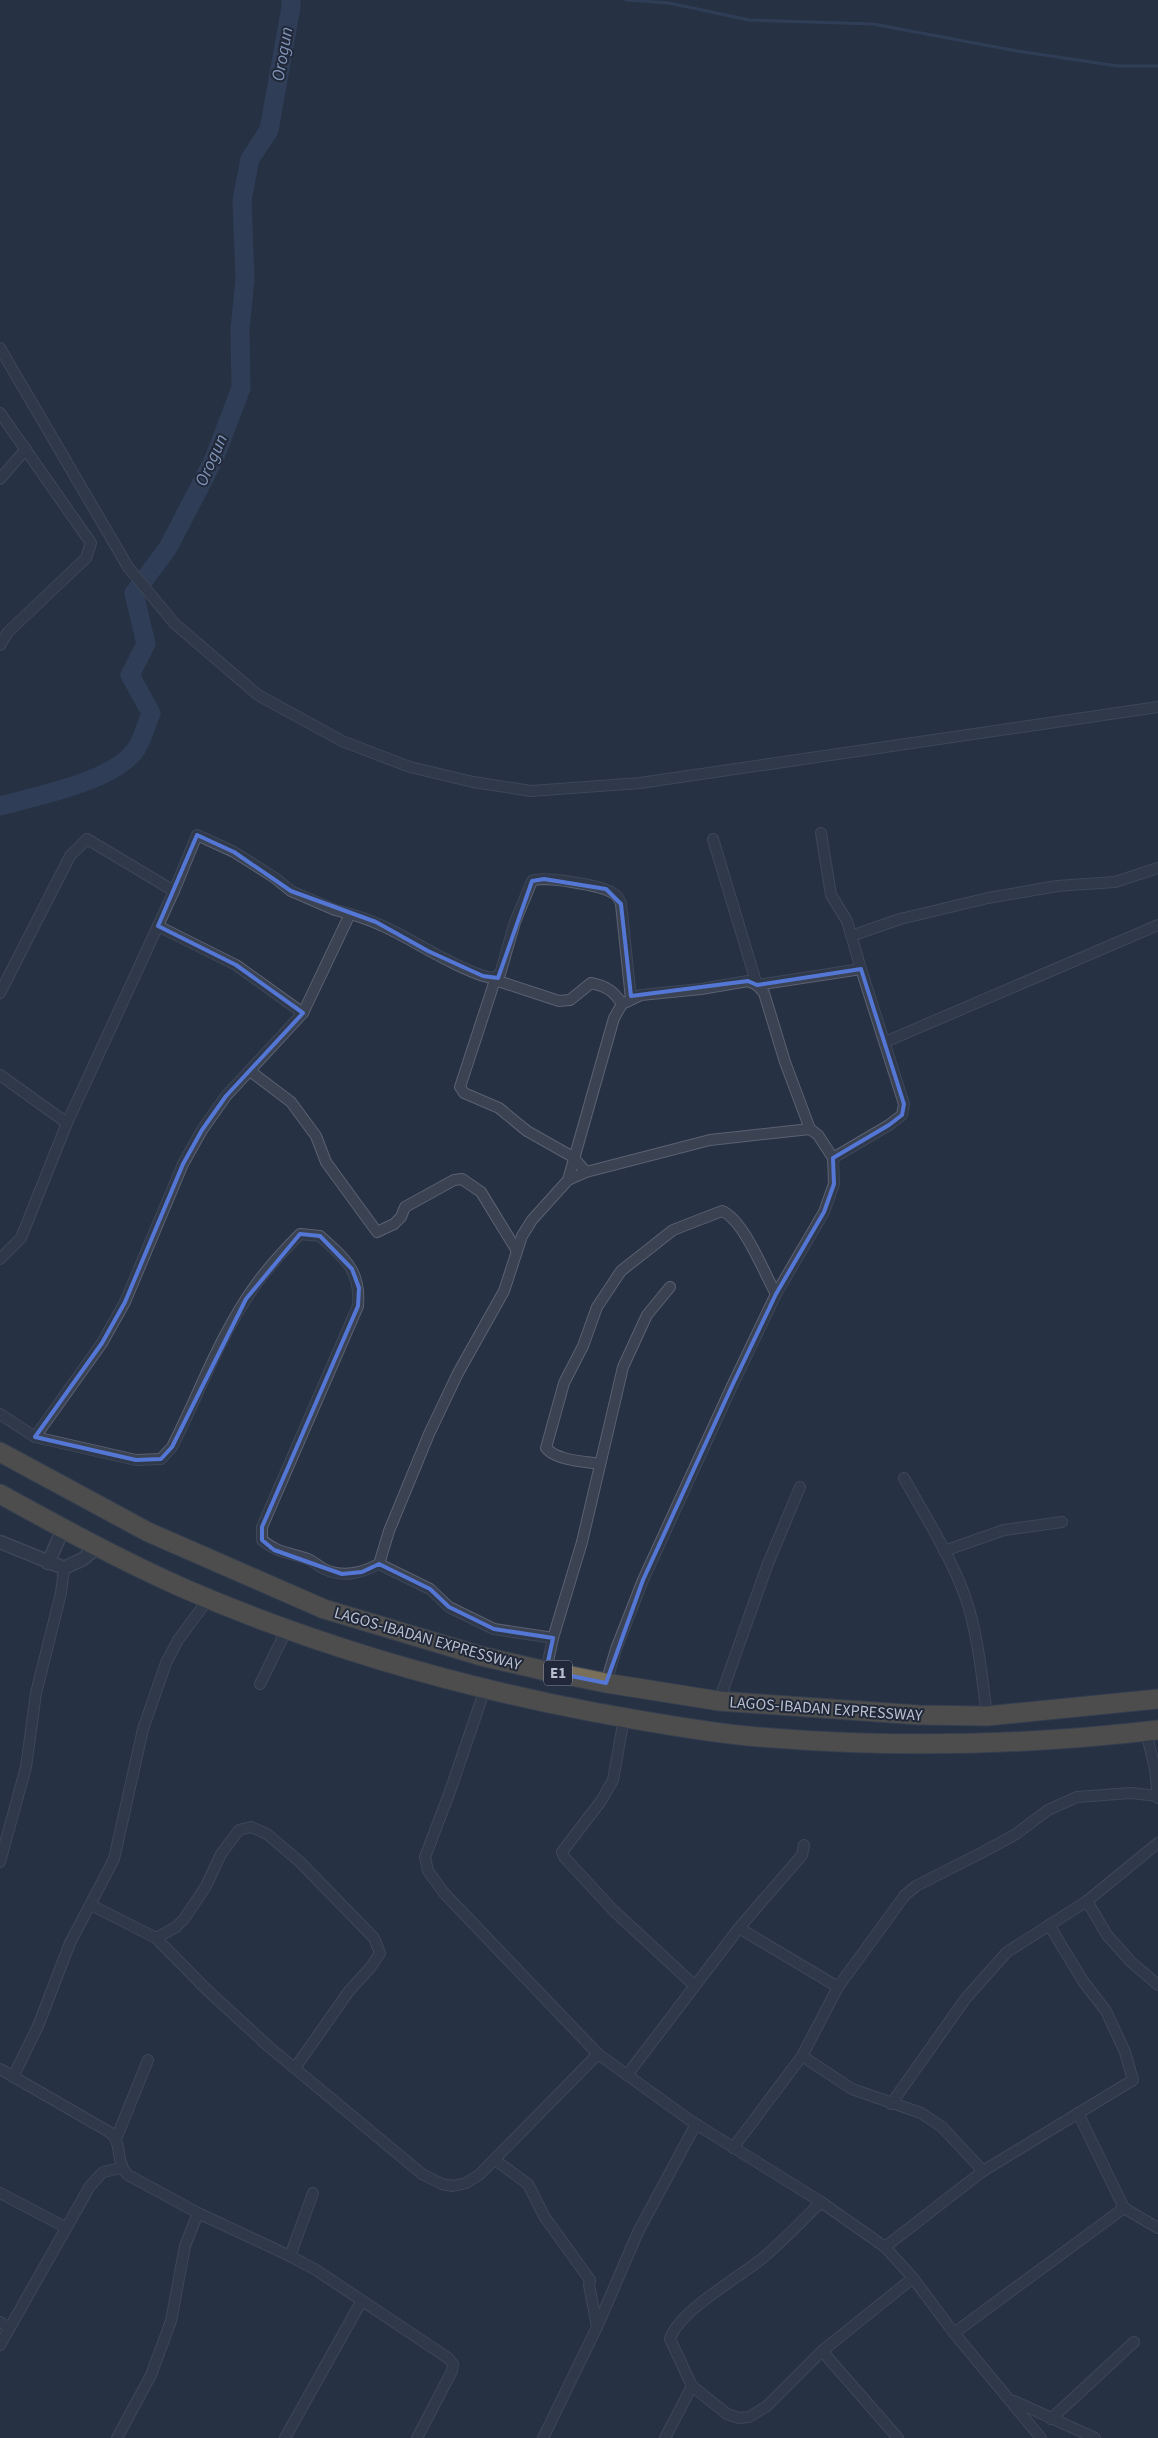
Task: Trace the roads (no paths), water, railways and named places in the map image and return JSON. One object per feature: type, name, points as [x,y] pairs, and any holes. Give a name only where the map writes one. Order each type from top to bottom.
[{"type":"highway","name":"LAGOS-IBADAN EXPRESSWAY","points":[[0,1452],[148,1532],[324,1608],[481,1656],[546,1671],[606,1683],[719,1700],[904,1714],[986,1716],[1158,1699]]},
{"type":"highway","name":"LAGOS-IBADAN EXPRESSWAY","points":[[0,1494],[97,1547],[209,1598],[286,1629],[394,1665],[518,1697],[624,1718],[745,1736],[860,1743],[1081,1739],[1152,1731]]},
{"type":"street","points":[[0,348],[128,567],[174,623],[258,695],[342,741],[410,767],[472,782],[530,791],[640,783],[1158,706]]},
{"type":"street","points":[[0,413],[91,543],[86,558],[8,632],[0,645]]},
{"type":"street","points":[[0,480],[26,449]]},
{"type":"street","points":[[821,834],[831,895],[847,921],[904,1104],[902,1115],[889,1125],[833,1158]]},
{"type":"street","points":[[0,1259],[21,1238],[67,1123],[174,891],[197,836],[234,852],[275,878],[291,892],[335,910],[376,922],[428,951],[486,977],[559,1000],[570,1000],[591,984],[601,985],[627,1001]]},
{"type":"street","points":[[0,993],[70,856],[87,838],[174,891]]},
{"type":"street","points":[[606,1683],[616,1649],[643,1580],[776,1294],[824,1212],[834,1184],[833,1158],[818,1135],[810,1129],[785,1062],[764,993],[757,985],[713,839]]},
{"type":"street","points":[[851,936],[900,919],[988,898],[1057,886],[1115,882],[1158,868]]},
{"type":"street","points":[[568,1180],[573,1157],[610,1029],[627,1001],[620,899],[606,889],[544,879],[534,880],[529,886],[515,922],[502,969],[496,979],[460,1087],[464,1093],[498,1108],[527,1131],[573,1157],[586,1172]]},
{"type":"street","points":[[35,1437],[102,1343],[124,1302],[183,1164],[202,1130],[226,1096],[302,1013],[350,914]]},
{"type":"street","points":[[884,1042],[1158,925]]},
{"type":"street","points":[[158,926],[236,965],[302,1013]]},
{"type":"street","points":[[627,1001],[641,995],[701,989],[748,981],[757,985],[861,969]]},
{"type":"street","points":[[250,1071],[291,1102],[316,1136],[326,1162],[377,1232],[394,1224],[401,1217],[405,1207],[454,1180],[462,1178],[481,1192],[517,1251]]},
{"type":"street","points":[[0,1075],[67,1123]]},
{"type":"street","points":[[0,1414],[35,1437],[136,1460],[161,1460],[172,1447],[221,1344],[246,1299],[270,1265],[300,1234],[320,1236],[352,1269],[359,1288],[358,1306],[262,1527],[262,1540],[274,1550],[309,1559],[327,1570],[342,1574],[362,1572],[379,1564],[389,1531],[429,1434],[458,1373],[504,1291],[522,1236],[532,1220],[568,1180],[586,1172],[710,1140],[810,1129]]},
{"type":"street","points":[[600,1464],[551,1454],[546,1448],[564,1383],[583,1346],[597,1307],[622,1271],[673,1230],[722,1211],[731,1215],[776,1294]]},
{"type":"street","points":[[546,1671],[552,1638],[582,1542],[623,1367],[647,1315],[670,1287]]},
{"type":"street","points":[[904,1478],[944,1551],[965,1597],[981,1669],[986,1716]]},
{"type":"street","points":[[719,1700],[767,1566],[800,1487]]},
{"type":"street","points":[[944,1551],[1004,1530],[1062,1522]]},
{"type":"street","points":[[48,1563],[63,1529]]},
{"type":"street","points":[[0,1542],[64,1568],[83,1559],[97,1547]]},
{"type":"street","points":[[379,1564],[430,1589],[448,1607],[494,1629],[552,1638]]},
{"type":"street","points":[[0,1862],[26,1767],[36,1693],[64,1568]]},
{"type":"street","points":[[14,2077],[38,2026],[70,1944],[114,1859],[143,1729],[157,1684],[178,1640],[209,1598]]},
{"type":"street","points":[[260,1684],[286,1629]]},
{"type":"street","points":[[485,1689],[424,1863],[444,1893],[598,2054],[696,2124],[821,2202],[885,2247],[913,2278],[954,2332],[1041,2438]]},
{"type":"street","points":[[624,1718],[613,1780],[601,1801],[563,1848],[562,1852],[564,1857],[614,1910],[694,1985]]},
{"type":"street","points":[[733,2148],[802,2056],[838,1987],[897,1904],[916,1886],[984,1852],[1016,1834],[1048,1810],[1077,1797],[1131,1793],[1158,1797],[1152,1731]]},
{"type":"street","points":[[156,1938],[176,1928],[184,1919],[206,1886],[221,1854],[239,1830],[250,1827],[266,1834],[300,1862],[374,1938],[380,1953],[370,1968],[349,1991],[295,2068]]},
{"type":"street","points":[[891,2104],[966,1998],[1007,1952],[1087,1901],[1158,1843]]},
{"type":"street","points":[[627,2075],[739,1928],[802,1855],[804,1845]]},
{"type":"street","points":[[1087,1901],[1106,1935],[1131,1962],[1158,1984]]},
{"type":"street","points":[[91,1905],[156,1938],[206,1989],[295,2068],[422,2174],[442,2184],[453,2186],[466,2184],[495,2160],[598,2054]]},
{"type":"street","points":[[885,2247],[983,2171],[1133,2080],[1125,2052],[1106,2011],[1083,1981],[1049,1925]]},
{"type":"street","points":[[739,1928],[838,1987]]},
{"type":"street","points":[[802,2056],[852,2089],[921,2114],[942,2127],[983,2171]]},
{"type":"street","points":[[116,2139],[148,2060]]},
{"type":"street","points":[[0,2069],[111,2133],[116,2139],[121,2168]]},
{"type":"street","points":[[1078,2113],[1124,2208],[1158,2228]]},
{"type":"street","points":[[543,2438],[597,2327],[638,2232],[696,2124]]},
{"type":"street","points":[[495,2160],[528,2184],[544,2216],[590,2280],[589,2285],[597,2327]]},
{"type":"street","points":[[0,2344],[4,2325],[98,2176],[110,2169],[121,2168],[147,2186],[198,2213],[290,2256],[337,2284],[361,2302],[448,2358],[453,2364],[452,2371],[417,2438]]},
{"type":"street","points":[[0,2193],[65,2227]]},
{"type":"street","points":[[290,2256],[313,2193]]},
{"type":"street","points":[[821,2202],[764,2257],[710,2297],[679,2324],[673,2332],[670,2339],[692,2386],[727,2414],[739,2418],[749,2417],[767,2406],[822,2351],[913,2278]]},
{"type":"street","points":[[954,2332],[1124,2208]]},
{"type":"street","points":[[117,2438],[151,2375],[171,2322],[185,2246],[198,2213]]},
{"type":"street","points":[[285,2438],[361,2302]]},
{"type":"street","points":[[1051,2419],[1134,2342]]},
{"type":"street","points":[[822,2351],[898,2438]]},
{"type":"street","points":[[665,2438],[692,2386]]},
{"type":"street","points":[[1011,2400],[1095,2438]]},
{"type":"waterway","name":"Orogun","points":[[0,806],[72,786],[108,772],[123,763],[134,752],[142,738],[151,713],[130,675],[146,644],[134,593],[168,548],[214,459],[241,388],[240,329],[245,279],[242,200],[250,159],[269,130],[291,0]]},
{"type":"waterway","points":[[626,0],[669,3],[749,20],[873,24],[1017,51],[1118,66],[1158,66]]}]
